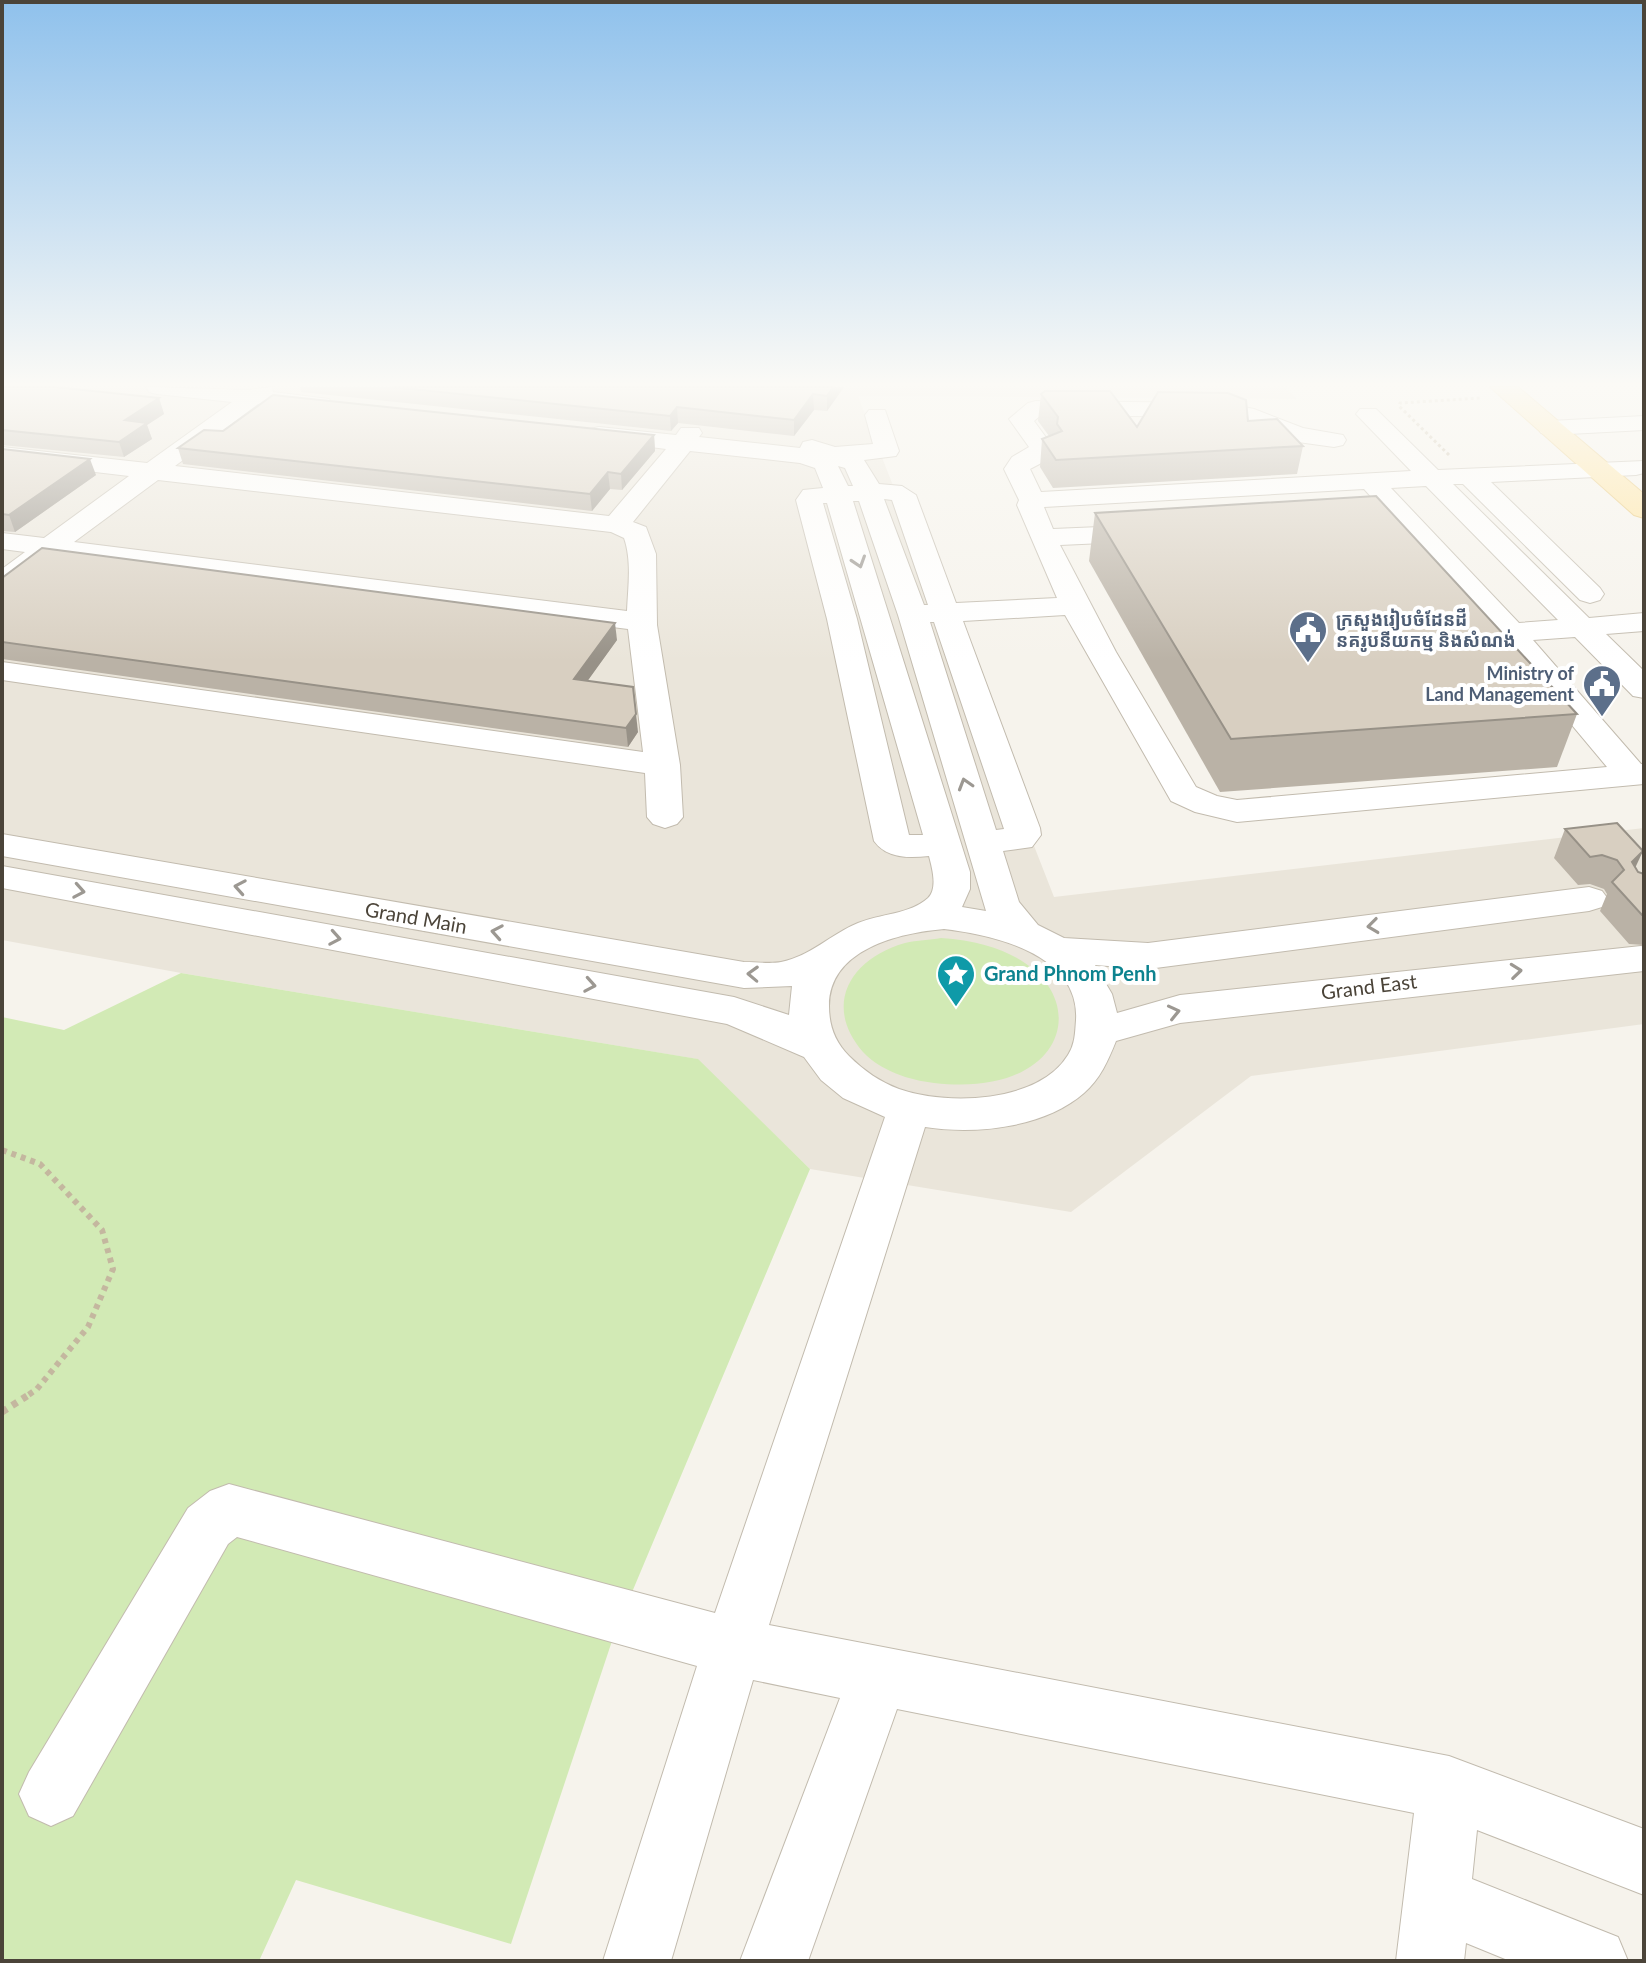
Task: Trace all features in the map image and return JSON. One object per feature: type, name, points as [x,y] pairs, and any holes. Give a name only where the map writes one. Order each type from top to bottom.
[{"type":"main road","points":[[1609,479],[1644,509]]},
{"type":"street","points":[[7,547],[107,479]]},
{"type":"street","points":[[2,582],[143,479]]},
{"type":"street","points":[[210,479],[616,525],[636,533],[643,546],[642,622],[663,765],[665,817]]},
{"type":"street","points":[[616,525],[656,479]]},
{"type":"street","points":[[836,479],[853,493],[913,615],[1001,905],[1039,941],[1080,973],[1095,1000],[1099,1032],[1091,1056],[1071,1081],[1039,1101],[1000,1113],[964,1116],[909,1109],[870,1094],[837,1072],[816,1046],[807,1017],[810,990],[828,959],[860,936],[919,919],[944,917],[983,921],[1039,941],[1148,956],[1589,899]]},
{"type":"street","points":[[1021,479],[1074,606],[1183,794],[1207,805],[1237,811],[1638,775]]},
{"type":"street","points":[[1364,479],[1385,505],[1511,633],[1638,775]]},
{"type":"street","points":[[1037,520],[1385,505],[1431,479]]},
{"type":"street","points":[[1433,479],[1644,689]]},
{"type":"street","points":[[1473,479],[1632,623]]},
{"type":"street","points":[[944,844],[906,847],[892,841],[842,619],[809,500],[812,496],[893,491],[903,495],[1022,828],[1023,835],[1019,839],[983,842]]},
{"type":"street","points":[[853,493],[877,617],[952,872],[951,889],[945,904],[919,919]]},
{"type":"street","points":[[1037,520],[1169,531]]},
{"type":"street","points":[[7,547],[49,547],[642,622]]},
{"type":"street","points":[[842,619],[1074,606]]},
{"type":"street","points":[[1511,633],[1632,623]]},
{"type":"street","points":[[2,671],[663,765]]},
{"type":"street","name":"Grand Main","points":[[2,845],[744,975],[784,975],[828,959]]},
{"type":"street","name":"Grand Main","points":[[2,877],[734,1011],[773,1025],[816,1046]]},
{"type":"street","points":[[1432,919],[1475,975]]},
{"type":"street","name":"Grand East","points":[[1099,1032],[1180,1009],[1641,959]]},
{"type":"street","points":[[637,1961],[733,1647],[909,1109]]},
{"type":"street","points":[[51,1794],[208,1526],[229,1509],[733,1647],[1449,1788],[1644,1862]]},
{"type":"street","points":[[774,1961],[879,1675]]},
{"type":"street","points":[[1449,1788],[1434,1930],[1594,1961]]},
{"type":"path","points":[[2,1150],[40,1164],[102,1230],[113,1269],[88,1327],[37,1389],[2,1412]]},
{"type":"shaded area","points":[[2,479],[890,479],[1054,897],[1644,828],[1644,1024],[1251,1076],[1071,1212],[810,1169],[697,1059],[2,940]]},
{"type":"green space","points":[[941,938],[994,948],[1031,968],[1053,993],[1059,1021],[1050,1048],[1026,1070],[987,1083],[925,1082],[896,1074],[878,1064],[863,1052],[851,1034],[844,1001],[848,986],[857,972],[886,950],[905,943]]},
{"type":"green space","points":[[181,973],[698,1059],[810,1169],[614,1635],[511,1944],[296,1880],[259,1961],[2,1961],[2,1017],[64,1030]]},
{"type":"building","points":[[2,479],[62,479],[9,515],[2,514]]},
{"type":"building","points":[[452,479],[603,479],[590,494]]},
{"type":"building","name":"ក្រសួងរៀបចំដែនដី នគរូបនីយកម្ម និងសំណង់","points":[[1376,496],[1577,714],[1231,739],[1095,513]]},
{"type":"building","points":[[42,548],[615,623],[574,679],[633,687],[636,714],[626,728],[2,642],[2,578]]},
{"type":"building","points":[[1617,823],[1643,851],[1632,862],[1638,872],[1644,874],[1644,915],[1612,882],[1624,870],[1617,860],[1602,855],[1590,857],[1565,829]]},
{"type":"place","name":"ក្រសួងរៀបចំដែនដី នគរូបនីយកម្ម និងសំណង់","points":[[1308,664]]},
{"type":"place","name":"Ministry of Land Management","points":[[1602,718]]},
{"type":"place","name":"Grand Phnom Penh","points":[[956,1008]]}]
